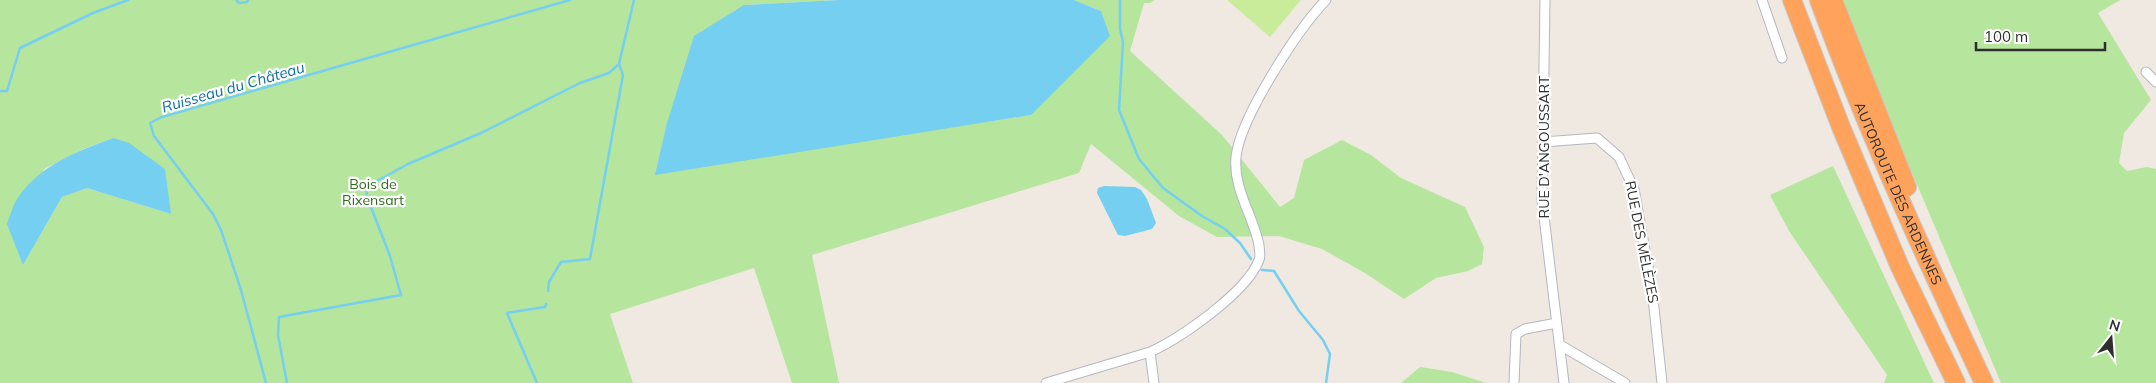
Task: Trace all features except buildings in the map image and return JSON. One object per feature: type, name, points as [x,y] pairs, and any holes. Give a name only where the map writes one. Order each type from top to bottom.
[{"type":"highway","name":"AUTOROUTE DES ARDENNES","points":[[1792,0],[1841,126],[1896,258],[1956,383]]},
{"type":"highway","name":"AUTOROUTE DES ARDENNES","points":[[1820,0],[1864,115],[1913,230],[1984,383]]},
{"type":"highway","points":[[1833,0],[1916,208],[1913,230]]},
{"type":"street","points":[[1046,383],[1150,352],[1173,341],[1218,309],[1251,274],[1259,260],[1257,240],[1237,176],[1236,158],[1239,140],[1290,45],[1326,0]]},
{"type":"street","name":"RUE D'ANGOUSSART","points":[[1545,0],[1542,200],[1564,383]]},
{"type":"street","points":[[1762,0],[1782,58]]},
{"type":"street","points":[[2146,72],[2156,82]]},
{"type":"street","name":"RUE DES MÉLÈZES","points":[[1543,142],[1597,138],[1619,157],[1631,178],[1652,289],[1662,383]]},
{"type":"street","points":[[1514,383],[1516,334],[1525,329],[1557,323]]},
{"type":"street","points":[[1560,345],[1626,383]]},
{"type":"street","points":[[1150,352],[1154,383]]},
{"type":"green space","name":"Bois de Rixensart","points":[[0,0],[839,0],[744,5],[932,130],[1031,115],[1101,11],[1074,0],[1155,0],[1150,3],[1144,3],[1130,51],[1222,135],[1280,207],[1294,198],[1304,160],[1342,140],[1371,155],[1401,178],[1465,207],[1484,247],[1482,264],[1468,271],[1436,278],[1404,299],[1365,273],[1322,249],[1279,236],[1217,237],[1179,216],[1091,144],[1079,173],[812,255],[839,383],[792,383],[754,268],[610,314],[633,383],[0,383]],"holes":[[[113,138],[171,214],[87,188],[62,197],[23,265],[44,169],[83,149]]]},
{"type":"green space","points":[[1227,0],[1301,0],[1270,37]]},
{"type":"green space","points":[[1839,0],[2120,0],[2098,13],[2151,100],[2124,133],[2119,163],[2127,171],[2147,167],[2156,169],[2156,383],[2001,383]]},
{"type":"green space","points":[[1833,166],[1934,383],[1884,383],[1887,375],[1789,231],[1770,195]]},
{"type":"green space","points":[[1420,367],[1452,372],[1486,383],[1401,383]]},
{"type":"water","points":[[839,0],[1074,0],[1101,11],[1110,36],[1031,115],[655,175],[667,123],[694,36],[744,5]]},
{"type":"water","points":[[113,138],[129,143],[165,169],[171,214],[87,188],[62,197],[23,265],[7,224],[19,196],[38,175],[50,167],[87,148]]},
{"type":"water","points":[[1104,186],[1135,187],[1141,190],[1147,199],[1156,223],[1152,229],[1125,236],[1118,235],[1097,193],[1098,188]]},
{"type":"waterway","points":[[0,91],[7,91],[20,48],[93,13],[128,0]]},
{"type":"waterway","points":[[236,0],[239,3],[247,2],[248,0]]},
{"type":"waterway","name":"Ruisseau du Château","points":[[266,383],[241,290],[221,230],[213,214],[154,136],[150,123],[162,117],[570,0]]},
{"type":"waterway","points":[[548,291],[549,282],[561,262],[590,259],[623,75],[619,64],[634,0]]},
{"type":"waterway","points":[[1120,0],[1120,29],[1123,42],[1119,110],[1139,159],[1163,188],[1202,216],[1225,229],[1240,243],[1251,259]]},
{"type":"waterway","points":[[287,383],[278,335],[279,317],[401,295],[390,256],[367,197],[366,187],[408,164],[481,133],[580,83],[609,73],[619,64]]},
{"type":"waterway","points":[[1262,270],[1274,271],[1299,311],[1323,340],[1330,354],[1326,383]]},
{"type":"waterway","points":[[537,383],[507,313],[545,307],[546,304]]}]
